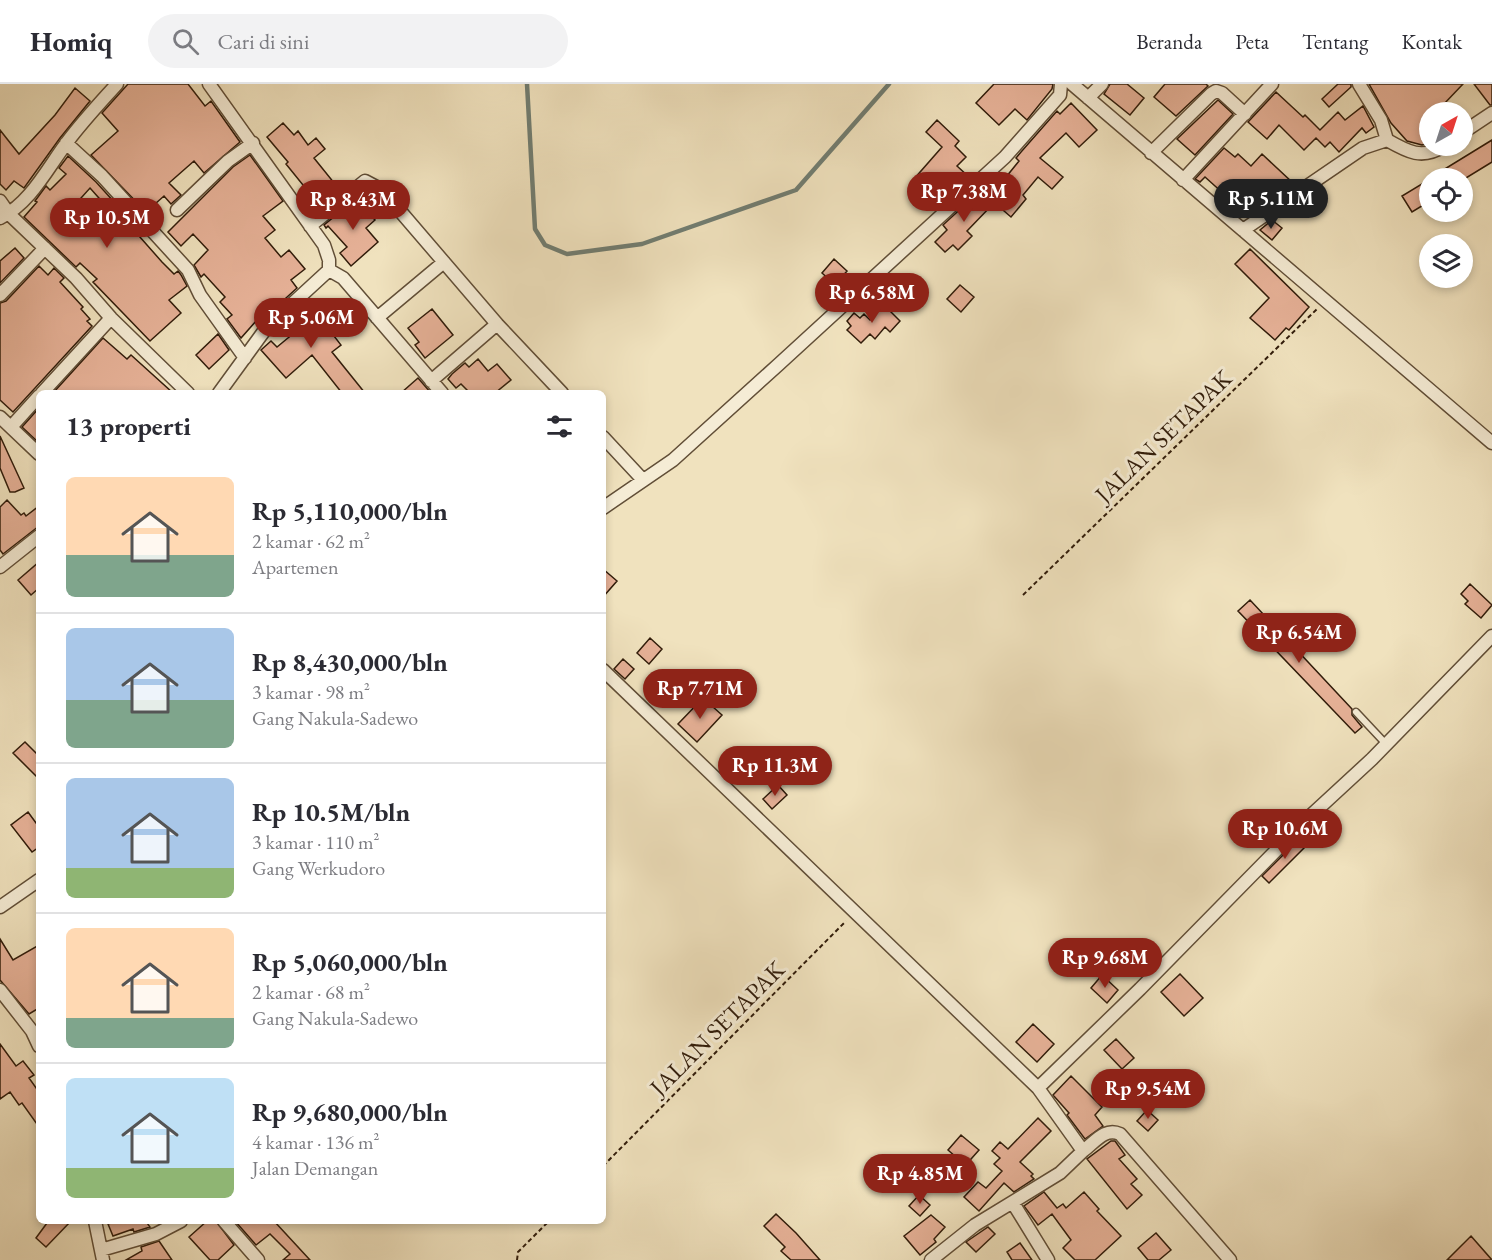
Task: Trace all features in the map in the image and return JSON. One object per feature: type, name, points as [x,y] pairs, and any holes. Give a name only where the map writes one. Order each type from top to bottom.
[{"type":"street","points":[[5,216],[39,182],[66,143],[117,84]]},
{"type":"street","points":[[209,84],[253,143],[327,252],[329,270]]},
{"type":"street","points":[[606,506],[673,460],[905,251],[1005,157],[1061,90],[1080,91],[1102,84]]},
{"type":"street","points":[[1183,180],[1272,84]]},
{"type":"street","points":[[1359,84],[1381,120],[1388,140],[1407,152],[1419,155]]},
{"type":"street","points":[[1080,91],[1492,443]]},
{"type":"street","points":[[1151,153],[1216,91],[1222,93],[1245,114]]},
{"type":"street","points":[[1473,126],[1492,113]]},
{"type":"street","points":[[1243,230],[1347,158],[1377,142],[1388,140]]},
{"type":"street","points":[[66,143],[102,176],[188,270],[200,295],[245,358]]},
{"type":"street","points":[[177,210],[219,169],[253,143]]},
{"type":"street","points":[[310,226],[365,181],[382,190],[498,324],[559,390]]},
{"type":"street","points":[[0,201],[5,216],[45,248],[76,278],[111,318],[185,390]]},
{"type":"street","points":[[0,295],[45,248]]},
{"type":"street","points":[[377,318],[444,262]]},
{"type":"street","points":[[221,390],[267,327],[329,270]]},
{"type":"street","points":[[329,270],[339,275],[438,390]]},
{"type":"street","points":[[45,390],[111,318]]},
{"type":"street","points":[[431,381],[498,324]]},
{"type":"street","points":[[11,427],[36,399]]},
{"type":"street","points":[[0,417],[36,451]]},
{"type":"street","points":[[606,440],[643,480]]},
{"type":"street","points":[[0,566],[36,538]]},
{"type":"street","points":[[1038,1088],[1140,989],[1492,636]]},
{"type":"street","points":[[606,673],[1038,1088],[1083,1151]]},
{"type":"street","points":[[0,906],[36,882]]},
{"type":"street","points":[[0,990],[35,1029]]},
{"type":"street","points":[[931,1260],[975,1225],[1060,1173],[1083,1151],[1111,1131],[1120,1134],[1230,1260]]},
{"type":"street","points":[[1013,1203],[1048,1260]]},
{"type":"street","points":[[96,1224],[102,1255],[175,1224]]},
{"type":"street","points":[[227,1224],[258,1260]]},
{"type":"lane","points":[[1356,712],[1386,744]]},
{"type":"path","name":"JALAN SETAPAK","points":[[1023,595],[1326,300]]},
{"type":"path","name":"JALAN SETAPAK","points":[[606,1163],[855,912]]},
{"type":"path","points":[[516,1260],[518,1252],[546,1224]]},
{"type":"building","points":[[128,84],[188,84],[205,106],[211,101],[240,142],[204,173],[194,161],[169,183],[181,195],[171,204],[164,196],[146,212],[91,155],[118,131],[102,113]]},
{"type":"building","points":[[994,84],[1053,84],[1052,89],[1027,120],[1015,109],[999,125],[976,103]]},
{"type":"building","points":[[1110,84],[1127,84],[1144,98],[1130,115],[1104,94]]},
{"type":"building","points":[[1165,84],[1206,84],[1208,86],[1176,116],[1154,97]]},
{"type":"building","points":[[1338,84],[1351,84],[1351,87],[1329,107],[1322,99]]},
{"type":"building","points":[[1369,84],[1463,84],[1446,102],[1419,102],[1419,144],[1407,141],[1391,123]]},
{"type":"building","points":[[1474,84],[1492,84],[1492,105],[1490,105]]},
{"type":"building","points":[[75,88],[90,101],[24,188],[14,181],[6,190],[0,184],[0,130],[19,154],[55,115]]},
{"type":"building","points":[[1276,92],[1320,130],[1338,112],[1345,120],[1363,106],[1374,127],[1366,133],[1362,128],[1339,152],[1330,142],[1325,147],[1316,138],[1304,150],[1279,125],[1267,139],[1248,122]]},
{"type":"building","points":[[1218,100],[1233,114],[1195,155],[1177,139]]},
{"type":"building","points":[[1071,103],[1097,130],[1079,147],[1066,133],[1040,158],[1063,177],[1052,189],[1038,177],[1023,195],[1026,199],[1011,217],[989,198],[1019,161],[1016,158],[1021,152],[1057,111],[1060,114]]},
{"type":"building","points":[[937,120],[959,141],[955,146],[966,157],[957,166],[969,177],[961,185],[951,176],[936,196],[914,179],[942,147],[926,132]]},
{"type":"building","points":[[283,123],[294,135],[298,131],[308,145],[316,138],[325,149],[314,158],[335,184],[327,190],[333,196],[314,212],[309,206],[316,201],[267,137]]},
{"type":"building","points":[[1492,140],[1492,162],[1473,174],[1473,168],[1446,168],[1466,156],[1473,156],[1473,152]]},
{"type":"building","points":[[1224,148],[1235,157],[1238,154],[1251,166],[1262,154],[1294,184],[1262,207],[1235,183],[1225,195],[1205,177],[1200,182],[1195,179]]},
{"type":"building","points":[[250,155],[283,201],[263,216],[275,230],[265,238],[281,257],[289,250],[305,269],[291,280],[297,288],[256,321],[241,338],[227,319],[232,315],[220,302],[225,297],[204,274],[201,277],[194,265],[208,250],[193,234],[181,246],[168,232],[233,167]]},
{"type":"building","points":[[68,156],[96,182],[135,225],[132,228],[162,262],[174,274],[178,271],[187,286],[169,300],[181,313],[150,341],[93,282],[97,279],[80,263],[76,267],[24,217],[37,202],[35,201],[46,186],[50,190],[66,174],[59,168]],"holes":[[[90,188],[106,206],[86,223],[72,208]]]},
{"type":"building","points":[[1419,186],[1419,208],[1412,212],[1402,196]]},
{"type":"building","points":[[980,191],[993,204],[967,231],[972,236],[958,250],[953,245],[945,252],[935,242],[947,230],[943,225]]},
{"type":"building","points":[[356,199],[375,220],[366,228],[378,242],[351,266],[340,253],[347,247],[328,226],[326,228],[324,225]]},
{"type":"building","points":[[1272,220],[1282,228],[1272,240],[1260,230]]},
{"type":"building","points":[[15,248],[24,258],[0,283],[0,261]]},
{"type":"building","points":[[1250,249],[1309,307],[1289,330],[1286,328],[1275,340],[1250,318],[1269,298],[1235,264]]},
{"type":"building","points":[[834,259],[847,271],[835,285],[822,273]]},
{"type":"building","points":[[39,266],[48,275],[54,268],[64,278],[60,282],[83,307],[81,309],[90,319],[87,321],[92,326],[13,412],[0,400],[0,303],[6,301]]},
{"type":"building","points":[[960,285],[974,297],[961,312],[947,299]]},
{"type":"building","points":[[307,301],[341,345],[332,352],[363,390],[340,390],[312,355],[286,378],[261,350],[271,341],[277,347],[294,333],[285,321]]},
{"type":"building","points":[[884,305],[900,321],[890,332],[885,327],[875,339],[870,334],[861,343],[847,330],[851,326],[847,321],[854,313],[860,318],[864,314],[870,320]]},
{"type":"building","points":[[432,309],[453,335],[425,358],[415,345],[419,342],[408,328]]},
{"type":"building","points":[[218,334],[229,350],[209,369],[196,355]]},
{"type":"building","points":[[103,338],[127,359],[131,355],[170,390],[56,390]]},
{"type":"building","points":[[478,359],[488,371],[497,364],[511,380],[499,390],[467,390],[461,384],[456,388],[448,379],[465,363],[469,367]]},
{"type":"building","points":[[418,378],[428,390],[404,390]]},
{"type":"building","points":[[36,411],[36,440],[22,427]]},
{"type":"building","points":[[0,436],[24,488],[15,492],[10,492],[0,468]]},
{"type":"building","points":[[7,500],[21,515],[24,513],[26,516],[36,508],[36,528],[3,554],[0,550],[0,507]]},
{"type":"building","points":[[36,565],[36,591],[31,595],[18,580]]},
{"type":"building","points":[[606,572],[617,581],[606,594]]},
{"type":"building","points":[[1470,584],[1492,605],[1481,618],[1465,604],[1468,601],[1461,594]]},
{"type":"building","points":[[1250,600],[1352,709],[1352,715],[1362,727],[1355,733],[1238,611]]},
{"type":"building","points":[[650,638],[662,649],[649,664],[637,653]]},
{"type":"building","points":[[623,659],[634,669],[625,679],[614,669]]},
{"type":"building","points":[[703,698],[722,715],[697,742],[678,724]]},
{"type":"building","points":[[25,742],[36,753],[36,776],[13,753]]},
{"type":"building","points":[[778,785],[787,795],[772,809],[763,799]]},
{"type":"building","points":[[28,812],[36,823],[36,849],[32,852],[11,825]]},
{"type":"building","points":[[1300,838],[1307,845],[1269,883],[1262,876]]},
{"type":"building","points":[[0,939],[13,960],[36,947],[36,1010],[29,1014],[0,980]]},
{"type":"building","points":[[1180,974],[1203,998],[1184,1016],[1161,992]]},
{"type":"building","points":[[1102,975],[1118,990],[1107,1003],[1091,988]]},
{"type":"building","points":[[1033,1024],[1054,1044],[1037,1062],[1016,1042]]},
{"type":"building","points":[[1116,1039],[1134,1058],[1122,1069],[1104,1050]]},
{"type":"building","points":[[0,1044],[16,1066],[23,1061],[34,1075],[29,1078],[36,1088],[36,1123],[22,1103],[19,1105],[10,1092],[0,1099]]},
{"type":"building","points":[[1071,1076],[1102,1107],[1095,1115],[1103,1126],[1085,1139],[1067,1115],[1069,1113],[1053,1095]]},
{"type":"building","points":[[1147,1110],[1158,1120],[1148,1131],[1137,1121]]},
{"type":"building","points":[[1038,1118],[1051,1131],[1020,1162],[1033,1174],[1031,1176],[1034,1179],[1014,1192],[1004,1183],[979,1211],[964,1197],[978,1182],[986,1188],[1002,1171],[994,1164],[1000,1158],[992,1151],[1000,1142],[1008,1149]]},
{"type":"building","points":[[961,1135],[979,1150],[948,1185],[939,1176],[957,1158],[948,1150]]},
{"type":"building","points":[[1111,1141],[1115,1141],[1125,1155],[1119,1159],[1137,1179],[1131,1184],[1142,1195],[1127,1209],[1087,1159]]},
{"type":"building","points":[[1044,1192],[1057,1208],[1063,1204],[1066,1208],[1084,1192],[1099,1209],[1097,1211],[1121,1236],[1095,1260],[1075,1260],[1063,1248],[1071,1240],[1052,1214],[1038,1225],[1024,1206]]},
{"type":"building","points":[[919,1195],[930,1205],[920,1216],[909,1206]]},
{"type":"building","points":[[776,1214],[820,1260],[791,1260],[781,1251],[785,1247],[764,1226]]},
{"type":"building","points":[[931,1215],[945,1227],[934,1239],[936,1242],[920,1255],[904,1236]]},
{"type":"building","points":[[46,1224],[68,1224],[46,1247],[36,1238]]},
{"type":"building","points":[[108,1224],[148,1224],[150,1227],[134,1232],[133,1229],[113,1236]]},
{"type":"building","points":[[204,1224],[218,1224],[234,1245],[218,1260],[210,1260],[189,1237]]},
{"type":"building","points":[[238,1224],[277,1224],[310,1260],[283,1260],[290,1254],[270,1234],[256,1245]]},
{"type":"building","points":[[988,1227],[995,1234],[976,1252],[966,1242]]},
{"type":"building","points":[[1156,1233],[1171,1250],[1159,1260],[1148,1260],[1138,1248]]},
{"type":"building","points":[[1471,1236],[1492,1260],[1447,1260]]},
{"type":"building","points":[[159,1241],[172,1260],[126,1260],[142,1251],[141,1247]]},
{"type":"building","points":[[1020,1243],[1032,1260],[1012,1260],[1007,1252]]},
{"type":"waterway","points":[[527,84],[535,229],[545,245],[567,254],[642,244],[796,190],[889,84]]}]
